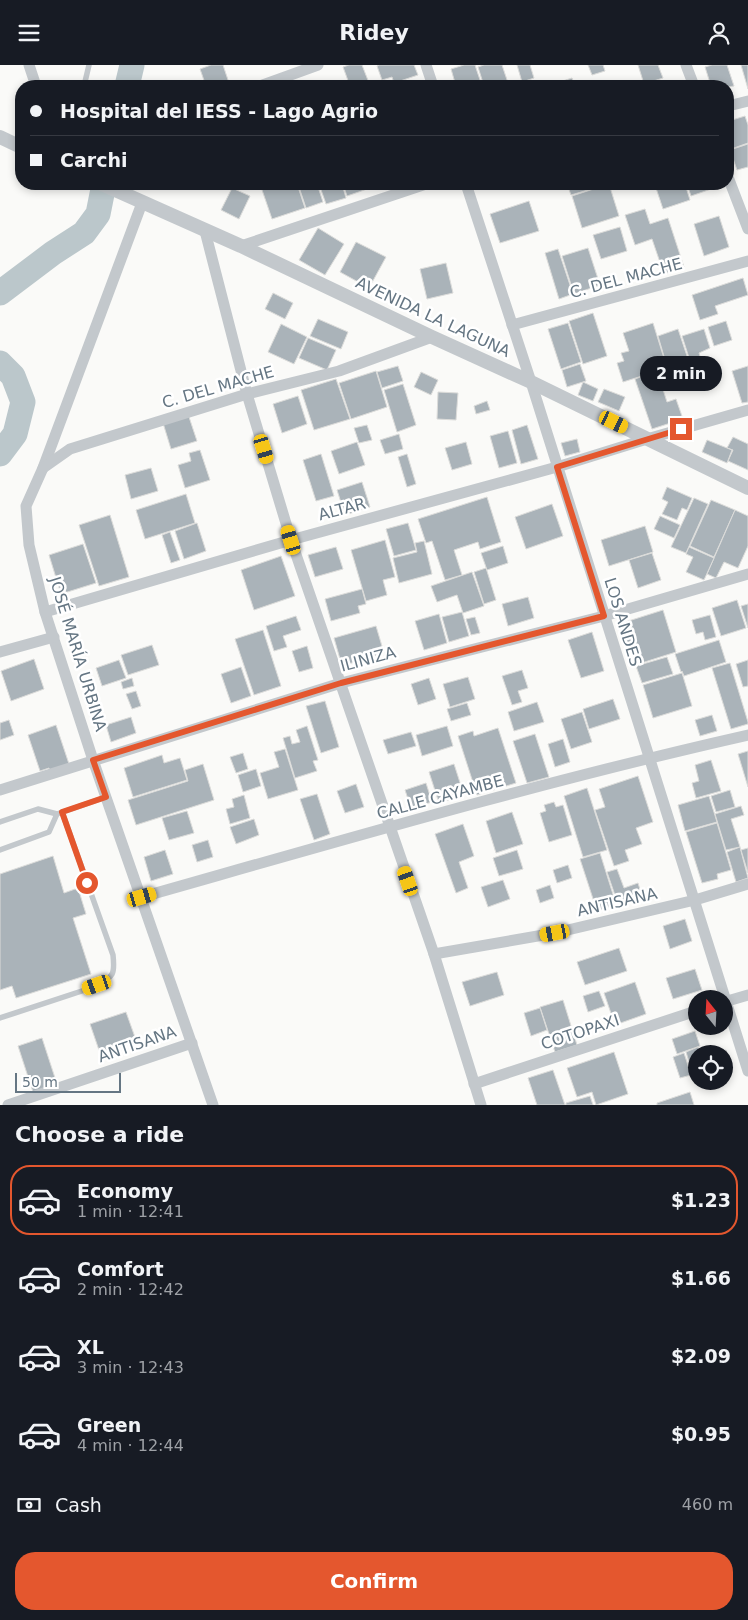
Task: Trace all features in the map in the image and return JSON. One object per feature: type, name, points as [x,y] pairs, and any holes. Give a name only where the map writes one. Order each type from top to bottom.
[{"type":"street","points":[[29,65],[34,80]]},
{"type":"street","points":[[277,80],[318,65]]},
{"type":"street","points":[[426,65],[431,80]]},
{"type":"street","points":[[686,65],[692,80]]},
{"type":"street","points":[[734,104],[748,101]]},
{"type":"street","points":[[0,137],[15,144]]},
{"type":"street","name":"AVENIDA LA LAGUNA","points":[[115,190],[241,246],[432,337],[531,381],[748,488]]},
{"type":"street","points":[[241,246],[408,190]]},
{"type":"street","name":"LOS ANDES","points":[[468,190],[531,381],[648,757],[695,900],[721,990]]},
{"type":"street","points":[[733,190],[748,229]]},
{"type":"street","points":[[43,468],[142,203]]},
{"type":"street","points":[[205,231],[247,395],[291,540],[434,954],[481,1105]]},
{"type":"street","name":"C. DEL MACHE","points":[[512,325],[748,261]]},
{"type":"street","name":"C. DEL MACHE","points":[[43,468],[70,449],[247,395],[339,371],[432,337]]},
{"type":"street","name":"ALTAR","points":[[45,612],[291,540],[557,467],[748,410]]},
{"type":"street","name":"JOSÉ MARÍA URBINA","points":[[43,468],[26,506],[29,545],[45,612],[93,760],[213,1105]]},
{"type":"street","name":"ILINIZA","points":[[0,790],[341,683],[604,616],[748,574]]},
{"type":"street","points":[[0,652],[54,637]]},
{"type":"street","name":"CALLE CAYAMBE","points":[[142,897],[389,827],[648,757],[748,735]]},
{"type":"street","name":"ANTISANA","points":[[434,954],[555,933],[695,900],[748,884]]},
{"type":"street","points":[[733,1000],[748,995]]},
{"type":"street","name":"COTOPAXI","points":[[474,1084],[688,1014]]},
{"type":"street","name":"LOS ANDES","points":[[733,1026],[748,1071]]},
{"type":"street","name":"ANTISANA","points":[[8,1105],[192,1043]]},
{"type":"lane","points":[[85,80],[89,65]]},
{"type":"lane","points":[[0,822],[38,809],[60,813],[106,797]]},
{"type":"lane","points":[[0,850],[49,832],[60,813]]},
{"type":"lane","points":[[0,1018],[97,985],[110,979],[114,970],[113,955],[60,813]]},
{"type":"building","points":[[211,65],[223,65],[228,80],[204,80],[200,69]]},
{"type":"building","points":[[362,65],[368,80],[348,80],[343,67]]},
{"type":"building","points":[[414,65],[418,75],[403,80],[393,80],[392,77],[382,80],[377,66]]},
{"type":"building","points":[[464,65],[475,65],[480,80],[454,80],[451,69]]},
{"type":"building","points":[[502,65],[507,80],[482,80],[478,67]]},
{"type":"building","points":[[517,65],[530,65],[534,78],[521,80]]},
{"type":"building","points":[[588,65],[603,65],[605,71],[592,75]]},
{"type":"building","points":[[638,65],[658,65],[663,78],[643,80]]},
{"type":"building","points":[[727,65],[732,80],[709,80],[705,67]]},
{"type":"building","points":[[741,65],[748,65],[748,89]]},
{"type":"building","points":[[745,116],[748,125],[748,143],[734,148],[734,119]]},
{"type":"building","points":[[748,144],[748,167],[737,170],[734,161],[734,149]]},
{"type":"building","points":[[231,190],[236,190],[250,196],[239,219],[221,210]]},
{"type":"building","points":[[262,190],[299,190],[305,208],[272,219]]},
{"type":"building","points":[[300,190],[319,190],[323,202],[306,208]]},
{"type":"building","points":[[321,190],[344,190],[346,198],[326,204]]},
{"type":"building","points":[[345,190],[364,190],[347,196]]},
{"type":"building","points":[[569,190],[588,190],[571,195]]},
{"type":"building","points":[[590,190],[611,190],[619,216],[582,228],[572,196]]},
{"type":"building","points":[[657,190],[687,190],[690,200],[663,209]]},
{"type":"building","points":[[689,190],[708,190],[691,196]]},
{"type":"building","points":[[529,201],[539,231],[500,243],[490,214]]},
{"type":"building","points":[[645,209],[650,224],[668,218],[684,267],[664,274],[652,239],[635,245],[625,215]]},
{"type":"building","points":[[719,216],[729,247],[704,256],[694,224]]},
{"type":"building","points":[[620,227],[627,251],[601,259],[593,235]]},
{"type":"building","points":[[318,228],[344,244],[325,275],[299,260]]},
{"type":"building","points":[[356,242],[386,257],[369,288],[340,272]]},
{"type":"building","points":[[588,248],[600,285],[574,294],[562,256]]},
{"type":"building","points":[[558,249],[573,294],[559,299],[545,253]]},
{"type":"building","points":[[446,263],[453,293],[427,299],[420,269]]},
{"type":"building","points":[[743,278],[748,295],[715,306],[718,314],[700,320],[692,295]]},
{"type":"building","points":[[273,293],[293,303],[285,319],[265,309]]},
{"type":"building","points":[[593,313],[607,356],[583,364],[569,321]]},
{"type":"building","points":[[318,319],[348,332],[341,349],[310,336]]},
{"type":"building","points":[[726,321],[732,340],[714,346],[708,327]]},
{"type":"building","points":[[568,323],[581,362],[561,369],[548,329]]},
{"type":"building","points":[[653,323],[667,368],[623,382],[617,363],[624,361],[621,353],[629,351],[623,333]]},
{"type":"building","points":[[281,324],[307,337],[294,364],[268,352]]},
{"type":"building","points":[[678,329],[687,356],[666,363],[658,336]]},
{"type":"building","points":[[704,329],[710,348],[699,353],[703,366],[693,370],[682,336]]},
{"type":"building","points":[[308,338],[336,350],[327,370],[299,358]]},
{"type":"building","points":[[580,364],[586,381],[567,387],[562,370]]},
{"type":"building","points":[[398,366],[403,381],[382,388],[377,372]]},
{"type":"building","points":[[748,366],[748,402],[742,403],[732,371]]},
{"type":"building","points":[[376,371],[387,407],[351,419],[339,383]]},
{"type":"building","points":[[657,371],[667,402],[676,399],[683,419],[652,429],[635,379]]},
{"type":"building","points":[[421,372],[438,380],[431,395],[414,387]]},
{"type":"building","points":[[336,379],[350,419],[314,430],[301,390]]},
{"type":"building","points":[[583,382],[598,389],[593,401],[578,395]]},
{"type":"building","points":[[403,384],[416,425],[397,432],[384,390]]},
{"type":"building","points":[[604,389],[625,397],[619,411],[598,402]]},
{"type":"building","points":[[438,392],[458,393],[456,420],[437,419]]},
{"type":"building","points":[[298,396],[307,424],[282,433],[273,404]]},
{"type":"building","points":[[487,401],[490,410],[476,414],[474,406]]},
{"type":"building","points":[[188,414],[197,441],[171,449],[163,423]]},
{"type":"building","points":[[367,425],[372,440],[359,443],[354,428]]},
{"type":"building","points":[[527,425],[538,459],[521,464],[512,430]]},
{"type":"building","points":[[508,431],[517,463],[499,468],[490,436]]},
{"type":"building","points":[[399,434],[403,449],[385,454],[380,440]]},
{"type":"building","points":[[733,437],[748,444],[748,470],[728,461],[733,450],[727,448]]},
{"type":"building","points":[[577,439],[580,452],[565,456],[561,443]]},
{"type":"building","points":[[707,440],[732,450],[727,463],[702,452]]},
{"type":"building","points":[[357,442],[365,465],[339,474],[331,451]]},
{"type":"building","points":[[466,442],[472,464],[452,470],[445,448]]},
{"type":"building","points":[[200,450],[210,480],[185,488],[178,465],[191,461],[189,453]]},
{"type":"building","points":[[321,454],[334,496],[316,501],[303,460]]},
{"type":"building","points":[[407,454],[416,484],[407,487],[398,457]]},
{"type":"building","points":[[151,468],[158,491],[131,499],[125,475]]},
{"type":"building","points":[[362,482],[370,507],[345,515],[337,490]]},
{"type":"building","points":[[667,487],[692,498],[687,510],[682,508],[677,520],[662,514],[668,502],[662,499]]},
{"type":"building","points":[[186,494],[195,523],[145,539],[136,510]]},
{"type":"building","points":[[487,497],[501,542],[480,549],[478,542],[454,550],[462,575],[445,580],[432,541],[426,543],[418,519]]},
{"type":"building","points":[[694,498],[708,504],[686,553],[671,547]]},
{"type":"building","points":[[711,500],[735,510],[714,557],[690,546]]},
{"type":"building","points":[[552,504],[563,536],[526,549],[515,517]]},
{"type":"building","points":[[735,510],[748,516],[748,546],[738,568],[724,562],[716,578],[707,574]]},
{"type":"building","points":[[110,515],[129,577],[99,586],[79,525]]},
{"type":"building","points":[[660,516],[680,525],[674,538],[654,529]]},
{"type":"building","points":[[197,523],[206,551],[184,559],[175,531]]},
{"type":"building","points":[[408,523],[416,550],[394,556],[386,529]]},
{"type":"building","points":[[645,526],[653,552],[609,566],[601,540]]},
{"type":"building","points":[[170,532],[180,560],[171,563],[162,535]]},
{"type":"building","points":[[385,540],[395,577],[383,580],[387,595],[366,601],[351,550]]},
{"type":"building","points":[[424,541],[432,574],[399,583],[393,558],[417,552],[415,543]]},
{"type":"building","points":[[83,544],[96,583],[61,594],[49,555]]},
{"type":"building","points":[[503,546],[508,563],[487,570],[481,553]]},
{"type":"building","points":[[336,547],[343,569],[315,577],[308,555]]},
{"type":"building","points":[[689,547],[714,558],[704,580],[686,572],[693,557],[686,554]]},
{"type":"building","points":[[652,553],[661,580],[638,588],[629,560]]},
{"type":"building","points":[[281,556],[295,596],[254,610],[241,570]]},
{"type":"building","points":[[486,568],[496,600],[484,604],[474,572]]},
{"type":"building","points":[[472,572],[484,606],[463,613],[457,595],[437,602],[431,586]]},
{"type":"building","points":[[362,589],[366,604],[358,606],[360,613],[331,621],[325,599]]},
{"type":"building","points":[[528,597],[534,618],[508,626],[502,604]]},
{"type":"building","points":[[737,600],[746,628],[721,636],[712,608]]},
{"type":"building","points":[[748,604],[748,628],[741,606]]},
{"type":"building","points":[[663,610],[676,652],[632,666],[619,624]]},
{"type":"building","points":[[462,612],[469,636],[449,642],[442,617]]},
{"type":"building","points":[[439,614],[447,643],[424,650],[415,621]]},
{"type":"building","points":[[710,615],[716,637],[705,640],[703,632],[696,634],[692,620]]},
{"type":"building","points":[[296,616],[301,630],[283,636],[287,647],[274,651],[266,626]]},
{"type":"building","points":[[475,617],[480,633],[471,635],[466,619]]},
{"type":"building","points":[[376,626],[384,653],[342,666],[334,638]]},
{"type":"building","points":[[263,630],[281,686],[254,695],[235,639]]},
{"type":"building","points":[[592,632],[604,671],[581,678],[568,640]]},
{"type":"building","points":[[719,640],[726,662],[684,676],[675,654]]},
{"type":"building","points":[[152,645],[159,665],[128,675],[121,655]]},
{"type":"building","points":[[307,646],[313,668],[299,672],[292,651]]},
{"type":"building","points":[[667,657],[673,674],[642,683],[636,666]]},
{"type":"building","points":[[34,659],[44,689],[11,701],[1,671]]},
{"type":"building","points":[[119,660],[126,678],[102,686],[96,668]]},
{"type":"building","points":[[748,660],[748,686],[743,687],[736,664]]},
{"type":"building","points":[[730,663],[748,722],[748,724],[731,729],[712,668]]},
{"type":"building","points":[[241,667],[251,696],[231,703],[221,674]]},
{"type":"building","points":[[522,670],[528,688],[518,691],[522,702],[512,705],[502,676]]},
{"type":"building","points":[[682,673],[692,706],[653,718],[643,685]]},
{"type":"building","points":[[468,677],[475,699],[450,707],[443,684]]},
{"type":"building","points":[[132,678],[134,686],[123,689],[121,682]]},
{"type":"building","points":[[429,678],[436,699],[418,705],[411,684]]},
{"type":"building","points":[[136,691],[141,706],[132,709],[126,694]]},
{"type":"building","points":[[613,699],[620,719],[589,729],[583,709]]},
{"type":"building","points":[[325,701],[339,747],[321,753],[306,706]]},
{"type":"building","points":[[537,702],[544,722],[514,731],[508,712]]},
{"type":"building","points":[[467,703],[471,715],[451,721],[447,709]]},
{"type":"building","points":[[582,712],[592,742],[571,749],[561,719]]},
{"type":"building","points":[[712,715],[717,731],[700,736],[695,720]]},
{"type":"building","points":[[131,717],[136,733],[111,742],[106,725]]},
{"type":"building","points":[[9,720],[14,735],[0,740],[0,723]]},
{"type":"building","points":[[56,725],[69,764],[50,771],[49,768],[40,771],[28,735]]},
{"type":"building","points":[[307,726],[318,760],[313,761],[317,771],[295,778],[283,738],[290,736],[292,744],[300,742],[296,730]]},
{"type":"building","points":[[447,726],[453,746],[422,756],[416,735]]},
{"type":"building","points":[[498,728],[516,783],[477,795],[458,736],[473,731],[474,736]]},
{"type":"building","points":[[411,732],[416,746],[388,754],[383,740]]},
{"type":"building","points":[[535,734],[549,777],[527,783],[513,741]]},
{"type":"building","points":[[563,739],[570,762],[555,767],[548,744]]},
{"type":"building","points":[[285,749],[298,790],[268,799],[260,773],[279,767],[274,752]]},
{"type":"building","points":[[748,751],[748,787],[738,754]]},
{"type":"building","points":[[243,753],[248,769],[236,773],[230,757]]},
{"type":"building","points":[[162,755],[164,763],[180,758],[187,780],[133,797],[124,768]]},
{"type":"building","points":[[711,760],[721,791],[696,798],[692,783],[699,781],[695,765]]},
{"type":"building","points":[[203,764],[214,800],[136,825],[128,800],[188,781],[185,770]]},
{"type":"building","points":[[454,764],[464,795],[439,803],[429,772]]},
{"type":"building","points":[[256,769],[261,786],[243,792],[238,775]]},
{"type":"building","points":[[638,776],[653,822],[636,828],[642,844],[625,850],[629,861],[614,866],[595,810],[605,807],[599,789]]},
{"type":"building","points":[[426,783],[432,802],[411,808],[405,790]]},
{"type":"building","points":[[356,784],[364,807],[345,813],[337,791]]},
{"type":"building","points":[[587,788],[607,850],[583,857],[564,796]]},
{"type":"building","points":[[730,790],[735,807],[716,812],[711,796]]},
{"type":"building","points":[[317,794],[330,834],[314,840],[300,799]]},
{"type":"building","points":[[244,795],[250,818],[230,824],[226,809],[234,807],[232,799]]},
{"type":"building","points":[[709,796],[717,822],[685,831],[678,805]]},
{"type":"building","points":[[554,802],[556,807],[563,805],[572,835],[549,842],[540,813],[546,811],[544,805]]},
{"type":"building","points":[[741,806],[744,815],[731,819],[740,847],[726,850],[715,814]]},
{"type":"building","points":[[187,811],[194,833],[169,840],[162,818]]},
{"type":"building","points":[[512,812],[523,844],[496,853],[486,821]]},
{"type":"building","points":[[254,819],[259,835],[236,844],[230,827]]},
{"type":"building","points":[[717,823],[731,870],[717,874],[718,879],[702,883],[686,832]]},
{"type":"building","points":[[463,824],[474,856],[459,862],[468,888],[456,893],[435,834]]},
{"type":"building","points":[[208,840],[213,857],[197,862],[192,845]]},
{"type":"building","points":[[740,847],[748,878],[736,882],[727,852]]},
{"type":"building","points":[[748,848],[748,873],[741,850]]},
{"type":"building","points":[[165,850],[173,874],[151,881],[144,857]]},
{"type":"building","points":[[517,850],[523,869],[499,876],[493,858]]},
{"type":"building","points":[[600,853],[616,904],[597,911],[580,859]]},
{"type":"building","points":[[53,856],[64,893],[78,888],[86,914],[73,918],[91,974],[16,998],[12,986],[0,990],[0,874]]},
{"type":"building","points":[[568,865],[572,878],[557,883],[553,870]]},
{"type":"building","points":[[617,869],[624,888],[638,883],[642,896],[618,904],[607,872]]},
{"type":"building","points":[[503,880],[510,899],[488,907],[481,887]]},
{"type":"building","points":[[550,885],[554,898],[540,903],[536,890]]},
{"type":"building","points":[[685,919],[692,941],[670,949],[663,926]]},
{"type":"building","points":[[619,948],[627,971],[585,985],[577,962]]},
{"type":"building","points":[[695,969],[702,990],[688,990],[688,994],[673,999],[666,978]]},
{"type":"building","points":[[497,972],[504,995],[470,1006],[462,982]]},
{"type":"building","points":[[635,982],[646,1014],[615,1025],[604,993]]},
{"type":"building","points":[[599,991],[605,1006],[588,1012],[583,996]]},
{"type":"building","points":[[563,1000],[577,1045],[555,1052],[540,1007]]},
{"type":"building","points":[[540,1008],[547,1030],[531,1036],[524,1013]]},
{"type":"building","points":[[126,1012],[136,1040],[100,1053],[90,1024]]},
{"type":"building","points":[[688,1033],[688,1035],[696,1035],[700,1045],[688,1045],[688,1050],[677,1054],[672,1039]]},
{"type":"building","points":[[42,1038],[57,1084],[33,1092],[18,1046]]},
{"type":"building","points":[[614,1052],[628,1094],[596,1105],[592,1092],[577,1097],[567,1068]]},
{"type":"building","points":[[684,1053],[688,1066],[688,1076],[680,1078],[673,1057]]},
{"type":"building","points":[[553,1070],[565,1105],[537,1105],[528,1078]]},
{"type":"building","points":[[690,1092],[694,1105],[657,1105],[657,1103]]},
{"type":"building","points":[[590,1096],[593,1105],[566,1105],[566,1103]]},
{"type":"waterway","points":[[128,80],[132,65]]},
{"type":"waterway","points":[[0,293],[53,253],[84,233],[98,214],[103,190]]},
{"type":"waterway","points":[[0,363],[13,376],[23,402],[15,434],[0,454]]},
{"type":"route","points":[[87,883],[62,812],[106,797],[93,760],[341,683],[604,616],[557,467],[681,429]]}]
